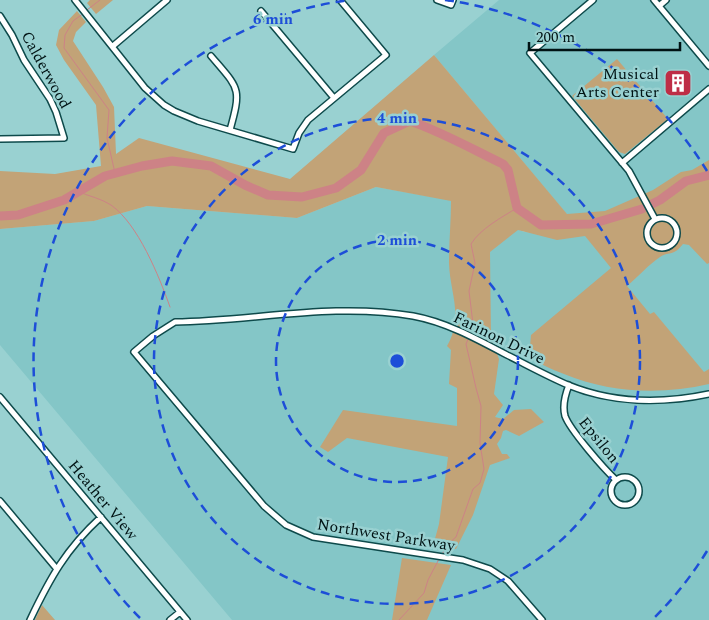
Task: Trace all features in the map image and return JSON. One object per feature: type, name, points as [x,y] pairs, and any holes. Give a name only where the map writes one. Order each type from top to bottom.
[{"type":"street","points":[[75,0],[145,88],[164,104],[185,116],[293,149],[299,133],[305,124],[386,54],[340,0]]},
{"type":"street","points":[[113,46],[167,0]]},
{"type":"street","points":[[437,0],[452,2]]},
{"type":"street","points":[[593,0],[530,53],[622,163],[634,180],[655,219]]},
{"type":"street","points":[[654,0],[709,66]]},
{"type":"street","points":[[659,6],[666,0]]},
{"type":"street","points":[[261,11],[334,98]]},
{"type":"street","name":"Calderwood","points":[[0,16],[24,60],[50,99],[64,138],[0,139]]},
{"type":"street","points":[[211,56],[231,80],[237,93],[236,107],[230,130]]},
{"type":"street","points":[[622,163],[709,90]]},
{"type":"street","points":[[667,218],[676,226],[677,237],[670,246],[658,248],[649,240],[648,228],[655,219],[667,218]]},
{"type":"street","name":"Farinon Drive","points":[[134,352],[153,336],[175,322],[362,310],[412,316],[456,329],[569,385],[613,398],[638,400],[690,398],[709,394]]},
{"type":"street","name":"Northwest Parkway","points":[[134,352],[264,506],[286,525],[313,537],[451,558],[480,565],[500,575],[517,591],[542,620]]},
{"type":"street","name":"Epsilon","points":[[569,385],[564,409],[568,423],[605,470],[616,480]]},
{"type":"street","name":"Heather View","points":[[0,396],[187,620]]},
{"type":"street","name":"Epsilon","points":[[626,477],[636,482],[639,493],[634,502],[624,505],[614,500],[611,490],[616,480],[626,477]]},
{"type":"street","points":[[0,501],[56,568]]},
{"type":"street","points":[[30,620],[56,568],[82,536],[101,517]]},
{"type":"street","points":[[170,620],[180,612]]},
{"type":"shaded area","points":[[90,0],[113,0],[96,14],[87,3]]},
{"type":"shaded area","points":[[499,0],[709,0],[709,620],[232,620],[0,345],[0,229],[94,221],[147,206],[297,218],[376,187],[449,200],[524,232],[585,236],[434,55]]},
{"type":"shaded area","points":[[77,11],[86,22],[76,32],[73,41],[114,107],[116,154],[139,138],[290,179],[434,55],[567,214],[605,211],[653,190],[681,172],[692,170],[709,160],[709,263],[707,264],[689,245],[683,244],[676,251],[663,255],[656,260],[627,286],[650,314],[654,312],[704,372],[709,369],[709,384],[691,388],[654,391],[617,388],[581,380],[555,371],[529,358],[531,335],[611,268],[585,236],[557,240],[518,230],[490,252],[491,338],[499,359],[494,394],[503,405],[495,417],[503,419],[514,410],[531,409],[544,422],[519,436],[506,430],[503,431],[497,444],[502,454],[507,454],[510,458],[490,465],[473,515],[456,549],[433,546],[439,524],[448,457],[347,438],[328,452],[320,447],[343,410],[457,426],[457,388],[449,384],[451,350],[447,346],[455,325],[455,305],[449,263],[451,201],[376,187],[297,218],[147,206],[94,221],[0,229],[0,171],[55,174],[101,166],[96,105],[64,60],[56,45],[59,30]]},
{"type":"shaded area","points":[[617,59],[668,119],[625,154],[619,152],[572,96]]},
{"type":"shaded area","points":[[402,558],[451,565],[427,620],[392,620]]},
{"type":"shaded area","points":[[42,605],[55,620],[35,620]]},
{"type":"waterway","points":[[87,10],[100,0]]},
{"type":"waterway","points":[[84,13],[73,21],[65,35],[64,48],[109,110],[107,138],[115,173]]},
{"type":"waterway","points":[[0,216],[18,215],[64,200],[105,176],[142,166],[172,161],[211,166],[245,185],[268,195],[302,197],[336,188],[361,170],[384,133],[410,121],[445,135],[503,164],[508,170],[517,208],[541,225],[591,224],[642,209]]},
{"type":"waterway","points":[[652,204],[686,181],[709,175]]},
{"type":"waterway","points":[[79,192],[111,205],[130,225],[139,237],[154,266],[170,307]]},
{"type":"waterway","points":[[470,333],[473,324],[469,291],[475,263],[471,244],[486,228],[517,208]]},
{"type":"waterway","points":[[441,556],[448,544],[456,537],[473,489],[480,483],[484,469],[480,443],[481,406],[466,344],[469,337]]},
{"type":"waterway","points":[[399,620],[424,593],[428,580],[439,559]]},
{"type":"place","name":"Musical Arts Center","points":[[678,83]]}]
